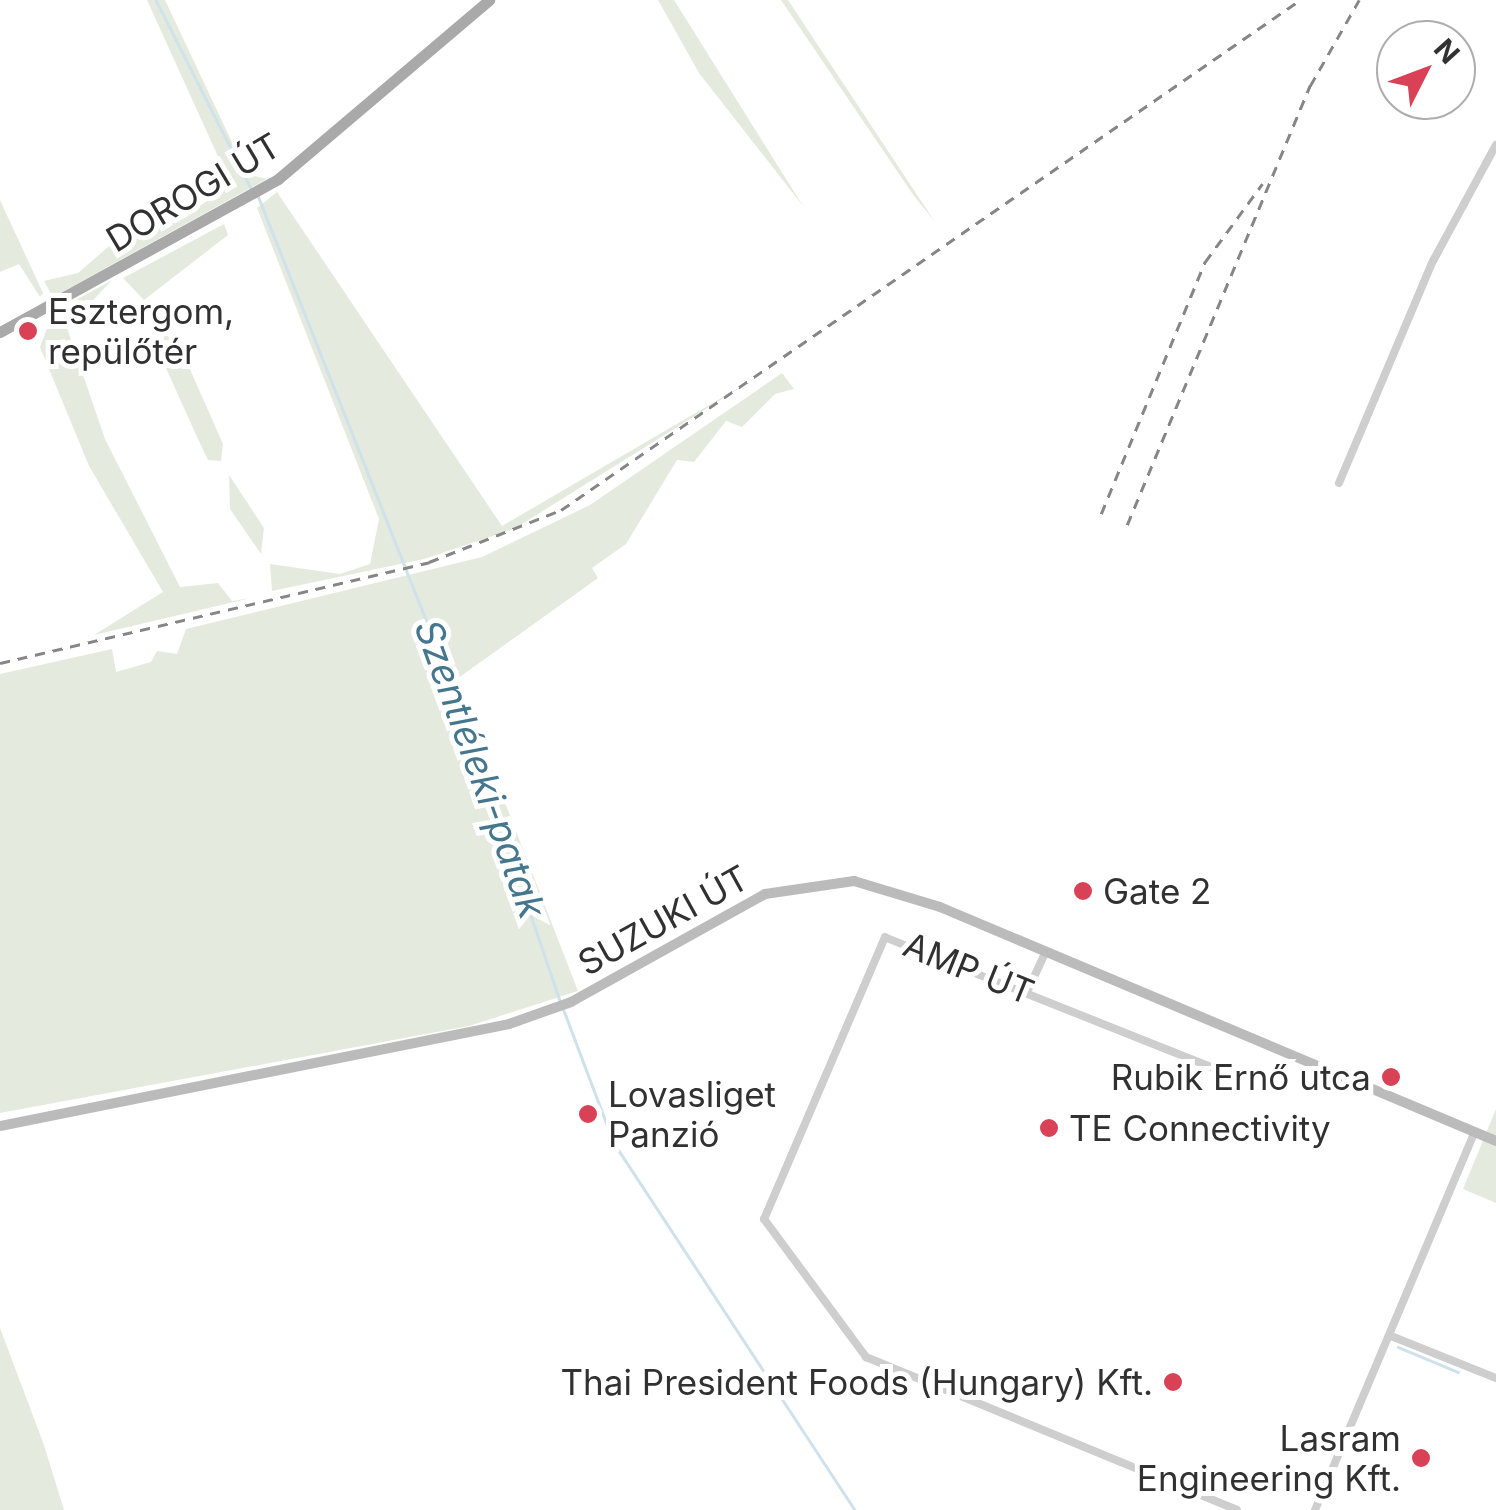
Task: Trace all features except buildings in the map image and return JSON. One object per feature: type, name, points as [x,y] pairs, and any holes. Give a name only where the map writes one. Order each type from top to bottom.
[{"type":"main road","name":"DOROGI ÚT","points":[[0,332],[256,194],[490,0]]},
{"type":"main road","name":"SUZUKI ÚT","points":[[0,1126],[445,1041],[552,1010],[748,901],[818,882],[887,887],[1496,1141]]},
{"type":"street","points":[[1339,484],[1433,261],[1496,145]]},
{"type":"street","name":"AMP ÚT","points":[[1216,1070],[1028,990],[885,937],[837,1038],[764,1219],[866,1357],[1237,1510]]},
{"type":"street","points":[[1028,990],[1046,952]]},
{"type":"street","points":[[1316,1510],[1475,1132]]},
{"type":"street","points":[[1391,1336],[1496,1378]]},
{"type":"shaded area","points":[[147,0],[165,0],[247,174],[267,179],[53,297],[44,281],[78,273],[108,247],[174,223],[231,185]]},
{"type":"shaded area","points":[[658,0],[674,0],[803,206],[699,73]]},
{"type":"shaded area","points":[[781,0],[788,0],[935,222],[914,196]]},
{"type":"shaded area","points":[[277,192],[502,526],[759,376],[514,529],[424,559],[272,591],[270,564],[340,574],[370,564],[379,519],[257,208]]},
{"type":"shaded area","points":[[0,200],[43,293],[40,297],[19,264],[0,272]]},
{"type":"shaded area","points":[[224,224],[228,235],[144,300],[123,278]]},
{"type":"shaded area","points":[[112,280],[67,328],[105,439],[180,587],[218,583],[232,601],[251,598],[94,635],[163,592],[89,466],[40,347],[53,313]]},
{"type":"shaded area","points":[[158,327],[181,349],[223,444],[221,461],[208,460],[197,437],[157,348]]},
{"type":"shaded area","points":[[782,373],[794,389],[775,394],[742,427],[726,421],[694,462],[677,460],[626,544],[592,568],[598,578],[457,679],[578,991],[469,1026],[0,1113],[0,674],[112,649],[116,672],[151,662],[157,651],[177,654],[186,629],[482,557],[590,505]]},
{"type":"shaded area","points":[[229,475],[264,528],[261,554],[230,509]]},
{"type":"shaded area","points":[[1496,1109],[1496,1203],[1463,1189]]},
{"type":"shaded area","points":[[0,1328],[44,1445],[64,1510],[0,1510]]},
{"type":"waterway","name":"Szentléleki-patak","points":[[156,0],[251,188]]},
{"type":"waterway","name":"Szentléleki-patak","points":[[257,193],[457,698],[560,1000]]},
{"type":"waterway","name":"Szentléleki-patak","points":[[563,1008],[614,1143],[855,1510]]},
{"type":"waterway","points":[[1398,1347],[1458,1372]]},
{"type":"railway","points":[[0,663],[429,562],[561,510],[1300,0]]},
{"type":"railway","points":[[1127,525],[1310,86],[1359,0]]},
{"type":"railway","points":[[1101,514],[1205,262],[1262,184]]},
{"type":"place","name":"Esztergom, repülőtér","points":[[28,331]]},
{"type":"place","name":"Gate 2","points":[[1083,891]]},
{"type":"place","name":"Rubik Ernő utca","points":[[1391,1077]]},
{"type":"place","name":"Lovasliget Panzió","points":[[588,1114]]},
{"type":"place","name":"TE Connectivity","points":[[1049,1128]]},
{"type":"place","name":"Thai President Foods (Hungary) Kft.","points":[[1173,1382]]},
{"type":"place","name":"Lasram Engineering Kft.","points":[[1421,1458]]}]
